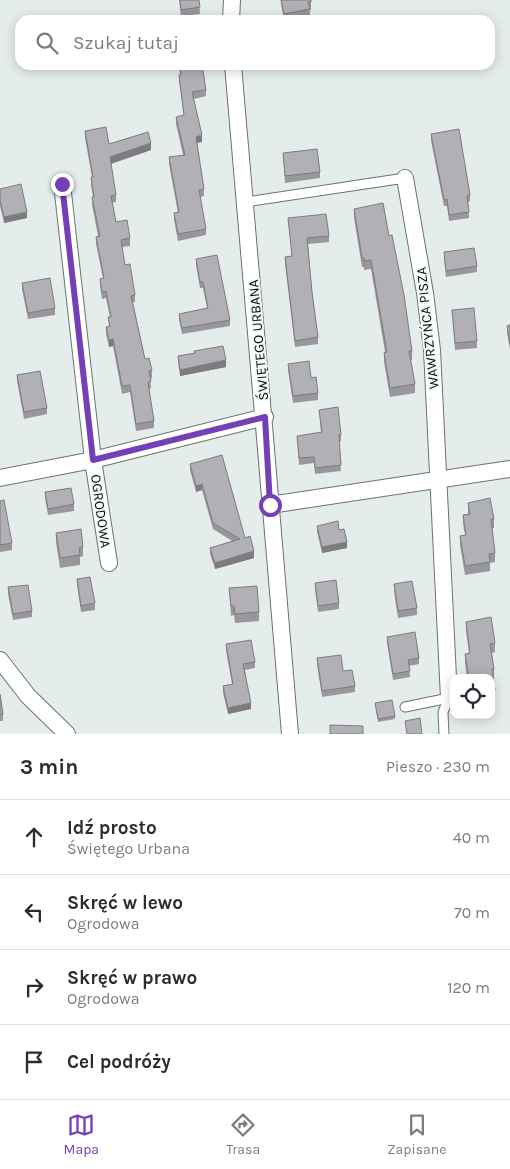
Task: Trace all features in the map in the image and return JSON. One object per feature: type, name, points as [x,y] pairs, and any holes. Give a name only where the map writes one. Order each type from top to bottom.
[{"type":"street","points":[[231,15],[232,0]]},
{"type":"street","name":"ŚWIĘTEGO URBANA","points":[[233,70],[265,417],[270,505],[290,734]]},
{"type":"street","name":"WAWRZYŃCA PISZA","points":[[405,178],[425,292],[431,340],[449,698]]},
{"type":"street","name":"OGRODOWA","points":[[62,184],[93,460],[109,562]]},
{"type":"street","name":"OGRODOWA","points":[[0,478],[93,460],[265,417]]},
{"type":"street","points":[[270,505],[510,469]]},
{"type":"street","points":[[0,660],[28,696],[67,734]]},
{"type":"lane","points":[[246,202],[405,178]]},
{"type":"lane","points":[[405,707],[449,698]]},
{"type":"lane","points":[[444,734],[444,712],[449,698]]},
{"type":"building","points":[[180,0],[199,0],[200,7],[181,10]]},
{"type":"building","points":[[281,0],[311,0],[311,2],[308,2],[310,9],[284,14]]},
{"type":"building","points":[[181,70],[203,70],[206,90],[192,92],[202,135],[196,137],[204,189],[199,190],[206,229],[178,234],[174,213],[179,212],[169,157],[185,155],[176,117],[184,115],[179,75],[181,74]]},
{"type":"building","points":[[106,127],[109,144],[148,132],[151,143],[110,157],[116,195],[111,196],[116,222],[127,220],[130,238],[121,240],[125,265],[130,264],[135,295],[131,296],[145,359],[149,358],[152,370],[149,371],[151,381],[148,382],[154,421],[136,424],[130,385],[122,386],[113,339],[109,340],[106,327],[110,326],[108,317],[111,317],[106,291],[102,292],[100,279],[104,278],[96,237],[100,236],[92,197],[94,197],[91,177],[93,177],[85,131]]},
{"type":"building","points":[[459,129],[470,195],[467,196],[469,212],[449,215],[447,199],[444,200],[431,134]]},
{"type":"building","points":[[317,149],[320,172],[285,176],[283,153]]},
{"type":"building","points":[[21,184],[27,212],[4,217],[0,200],[0,189]]},
{"type":"building","points":[[383,203],[389,236],[392,235],[404,295],[412,351],[409,351],[415,384],[390,388],[384,353],[387,352],[371,260],[364,261],[364,258],[362,258],[354,209]]},
{"type":"building","points":[[326,214],[329,236],[307,238],[318,337],[295,341],[285,257],[292,256],[288,218]]},
{"type":"building","points":[[474,248],[477,266],[446,271],[444,252]]},
{"type":"building","points":[[217,255],[230,320],[182,328],[179,314],[208,308],[203,282],[200,282],[196,259]]},
{"type":"building","points":[[50,278],[55,308],[28,313],[22,283]]},
{"type":"building","points":[[474,308],[477,341],[455,343],[452,310]]},
{"type":"building","points":[[510,325],[510,344],[507,326]]},
{"type":"building","points":[[223,346],[226,360],[180,370],[178,356]]},
{"type":"building","points":[[309,361],[311,378],[316,377],[318,393],[293,396],[288,364]]},
{"type":"building","points":[[40,371],[47,408],[24,412],[17,375]]},
{"type":"building","points":[[338,407],[341,435],[339,435],[341,465],[315,468],[314,457],[299,458],[297,436],[322,432],[319,410]]},
{"type":"building","points":[[222,455],[245,538],[250,536],[254,551],[215,563],[210,548],[240,539],[213,523],[202,484],[196,486],[190,464]]},
{"type":"building","points":[[71,488],[74,504],[48,509],[45,492]]},
{"type":"building","points":[[490,498],[494,519],[491,519],[495,553],[489,554],[490,562],[465,566],[460,536],[466,535],[463,515],[470,514],[468,503]]},
{"type":"building","points":[[4,500],[12,543],[0,545],[0,501]]},
{"type":"building","points":[[338,521],[339,530],[344,529],[347,542],[322,547],[317,526]]},
{"type":"building","points":[[81,529],[83,547],[79,548],[80,555],[60,558],[56,533]]},
{"type":"building","points":[[90,577],[95,603],[81,606],[77,579]]},
{"type":"building","points":[[336,580],[339,603],[318,606],[315,583]]},
{"type":"building","points":[[412,581],[417,608],[398,611],[394,584]]},
{"type":"building","points":[[28,585],[32,611],[13,614],[8,587]]},
{"type":"building","points":[[257,586],[259,612],[235,614],[234,606],[231,606],[229,588]]},
{"type":"building","points":[[491,617],[495,643],[490,644],[494,669],[492,669],[493,674],[468,674],[465,654],[470,653],[466,622]]},
{"type":"building","points":[[415,632],[419,658],[408,660],[410,671],[393,674],[387,637]]},
{"type":"building","points":[[251,640],[255,662],[243,664],[251,703],[228,708],[223,686],[233,684],[226,644]]},
{"type":"building","points":[[341,655],[343,671],[352,670],[355,686],[322,691],[317,658]]},
{"type":"building","points":[[0,694],[3,714],[0,714]]},
{"type":"building","points":[[392,700],[395,716],[378,719],[375,703]]},
{"type":"building","points":[[420,718],[422,734],[407,734],[405,721]]},
{"type":"building","points":[[330,725],[363,726],[363,734],[330,734]]},
{"type":"route","points":[[62,184],[93,460],[265,417],[270,505]]}]
